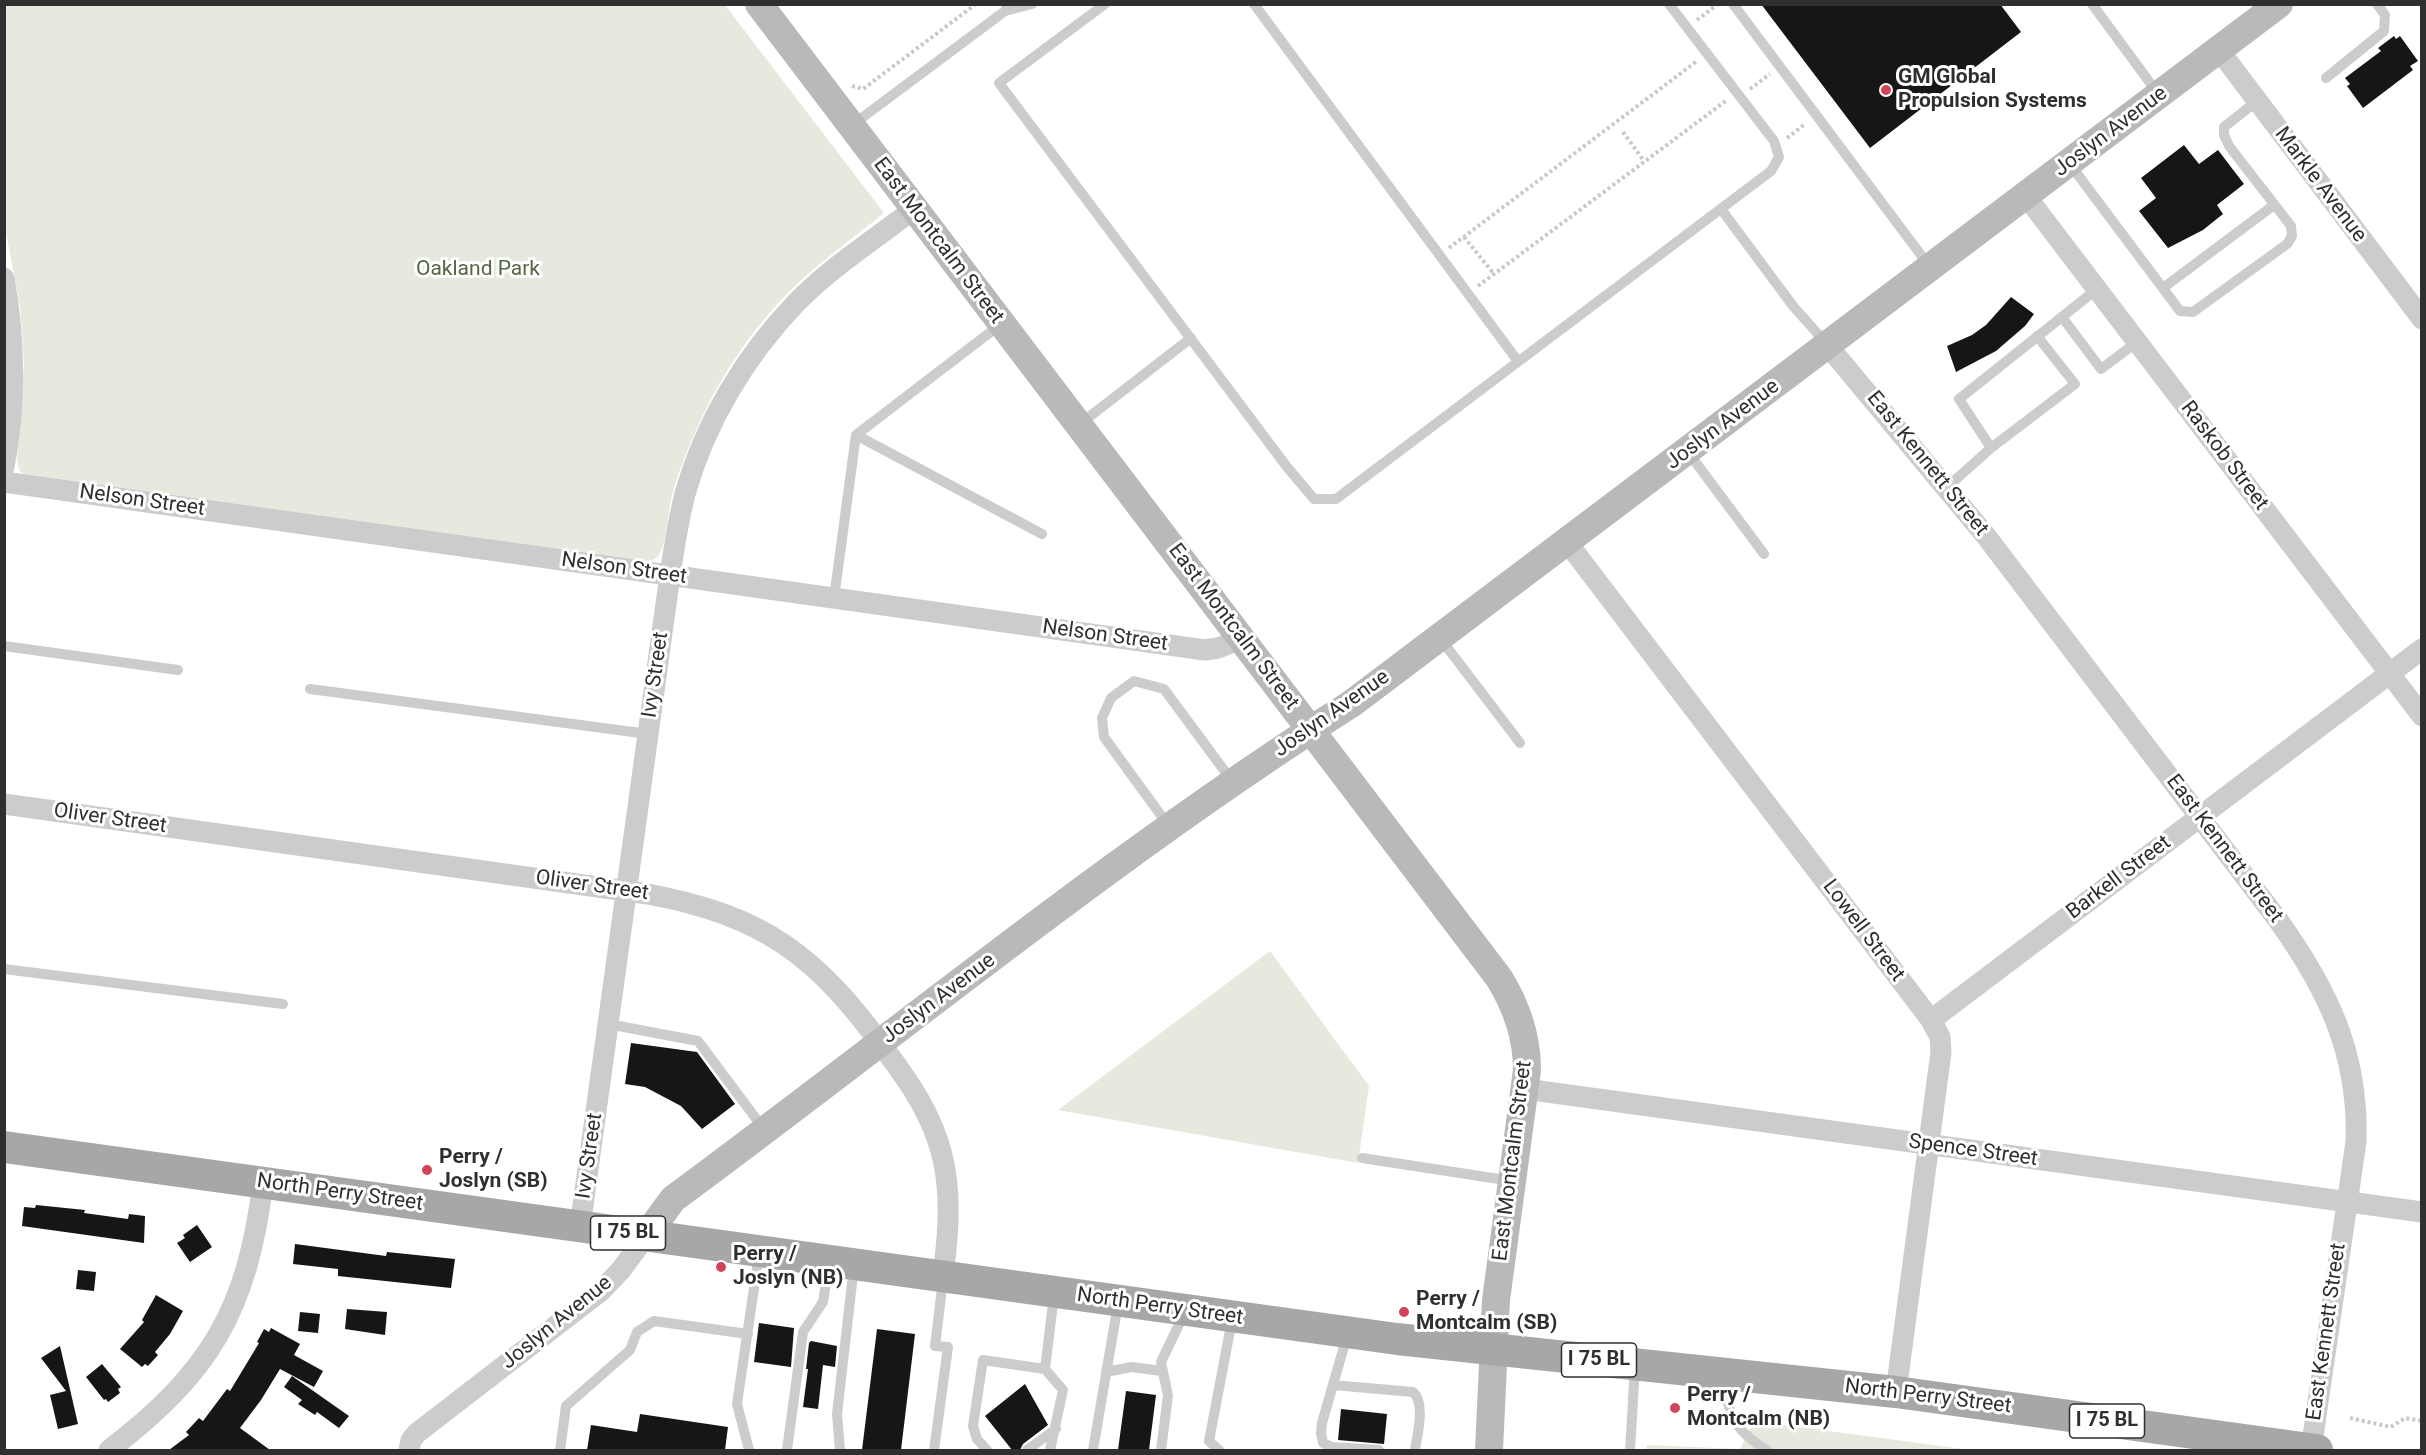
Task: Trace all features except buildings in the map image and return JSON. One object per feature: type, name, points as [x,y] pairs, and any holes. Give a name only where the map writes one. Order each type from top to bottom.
[{"type":"main road","name":"East Montcalm Street","points":[[759,4],[1506,990],[1524,1034],[1527,1070],[1496,1300],[1489,1450]]},
{"type":"main road","name":"Joslyn Avenue","points":[[646,1236],[674,1199],[1087,887],[1170,827],[1351,704],[2279,4]]},
{"type":"main road","name":"North Perry Street","points":[[4,1147],[1347,1332],[1896,1392],[2314,1450]]},
{"type":"street","name":"Markle Avenue","points":[[2219,50],[2421,319]]},
{"type":"street","name":"Raskob Street","points":[[2026,196],[2421,716]]},
{"type":"street","name":"Ivy Street","points":[[580,1227],[670,575],[684,497],[694,465],[717,413],[748,363],[777,324],[807,293],[914,209]]},
{"type":"street","points":[[4,278],[11,332],[12,379],[10,426],[4,468]]},
{"type":"street","name":"East Kennett Street","points":[[1828,345],[1986,537],[2304,956],[2326,996],[2336,1020],[2350,1068],[2356,1118],[2353,1162],[2314,1450]]},
{"type":"street","name":"Nelson Street","points":[[4,482],[1205,650],[1218,648],[1241,639]]},
{"type":"street","name":"Lowell Street","points":[[1567,542],[1931,1020],[1940,1037],[1941,1052],[1896,1392]]},
{"type":"street","name":"Barkell Street","points":[[1931,1020],[2421,649]]},
{"type":"street","name":"Oliver Street","points":[[4,804],[626,891],[701,905],[736,918],[768,934],[795,952],[825,977],[845,998],[881,1043],[921,1103],[942,1154],[948,1206],[943,1276]]},
{"type":"street","name":"Spence Street","points":[[1524,1089],[2421,1212]]},
{"type":"street","points":[[109,1450],[170,1400],[197,1368],[220,1333],[238,1296],[247,1270],[257,1229],[263,1183]]},
{"type":"street","name":"Joslyn Avenue","points":[[409,1448],[417,1432],[601,1291],[621,1270],[646,1236]]},
{"type":"lane","points":[[851,126],[1007,8],[1032,4]]},
{"type":"lane","points":[[1105,4],[999,83],[1287,467],[1314,499],[1336,499],[1517,360],[1771,171],[1779,158],[1774,141],[1670,4]]},
{"type":"lane","points":[[1254,4],[1517,360]]},
{"type":"lane","points":[[1733,4],[1930,268]]},
{"type":"lane","points":[[2092,4],[2160,95]]},
{"type":"lane","points":[[2326,78],[2384,31],[2385,15],[2377,4]]},
{"type":"lane","points":[[2069,163],[2180,311],[2193,312],[2287,244],[2292,236],[2291,226],[2229,146],[2224,135],[2224,128],[2257,101]]},
{"type":"lane","points":[[2163,288],[2274,205]]},
{"type":"lane","points":[[1721,209],[1793,306],[1828,345]]},
{"type":"lane","points":[[1991,448],[1959,399],[2097,289]]},
{"type":"lane","points":[[2062,317],[2101,369],[2137,342]]},
{"type":"lane","points":[[834,598],[856,435],[1001,324]]},
{"type":"lane","points":[[1945,489],[1991,448],[2075,384],[2037,336]]},
{"type":"lane","points":[[1078,424],[1191,338]]},
{"type":"lane","points":[[856,435],[1042,534]]},
{"type":"lane","points":[[1688,452],[1764,554]]},
{"type":"lane","points":[[1440,638],[1520,743]]},
{"type":"lane","points":[[4,646],[178,670]]},
{"type":"lane","points":[[1170,827],[1104,737],[1102,718],[1111,698],[1134,681],[1164,689],[1234,783]]},
{"type":"lane","points":[[310,689],[648,735]]},
{"type":"lane","points":[[4,969],[283,1004]]},
{"type":"lane","points":[[608,1024],[698,1041],[765,1131]]},
{"type":"lane","points":[[1362,1158],[1513,1180]]},
{"type":"lane","points":[[749,1450],[737,1404],[760,1251]]},
{"type":"lane","points":[[787,1450],[803,1332],[823,1302],[842,1263]]},
{"type":"lane","points":[[840,1450],[837,1414],[842,1263]]},
{"type":"lane","points":[[934,1450],[948,1347],[935,1346],[943,1276]]},
{"type":"lane","points":[[1046,1369],[1055,1292]]},
{"type":"lane","points":[[1092,1450],[1118,1301]]},
{"type":"lane","points":[[1161,1450],[1168,1396],[1161,1371],[1164,1352],[1186,1310]]},
{"type":"lane","points":[[1219,1450],[1209,1440],[1233,1317]]},
{"type":"lane","points":[[560,1450],[566,1406],[630,1350],[637,1332],[654,1321],[748,1334]]},
{"type":"lane","points":[[1347,1332],[1322,1423],[1323,1443],[1332,1447],[1379,1450]]},
{"type":"lane","points":[[987,1450],[977,1439],[973,1426],[983,1360],[1046,1369],[1063,1390],[1050,1450]]},
{"type":"lane","points":[[1630,1450],[1635,1364]]},
{"type":"lane","points":[[1106,1372],[1132,1367],[1161,1371]]},
{"type":"lane","points":[[1718,1372],[1733,1420],[1738,1428],[1753,1442],[1767,1450]]},
{"type":"lane","points":[[1333,1385],[1413,1392],[1418,1397],[1420,1405],[1415,1450]]},
{"type":"lane","points":[[1027,1450],[1056,1429]]},
{"type":"path","points":[[848,84],[863,89],[976,4]]},
{"type":"path","points":[[1697,20],[1718,4]]},
{"type":"path","points":[[1440,255],[1708,54]]},
{"type":"path","points":[[1468,294],[1727,99],[1750,89],[1771,73]]},
{"type":"path","points":[[1623,132],[1644,161]]},
{"type":"path","points":[[1464,237],[1494,274]]},
{"type":"path","points":[[2350,1418],[2391,1427],[2405,1418],[2421,1421]]},
{"type":"green space","name":"Oakland Park","points":[[4,5],[725,5],[884,213],[800,281],[747,341],[723,377],[687,451],[673,492],[662,548],[658,556],[652,560],[640,561],[24,474],[20,471],[17,461],[24,364],[20,307],[4,222]]},
{"type":"green space","points":[[1270,951],[1369,1086],[1358,1163],[1058,1110]]},
{"type":"green space","points":[[1754,1421],[1971,1450],[1646,1450],[1647,1445],[1740,1449]]},
{"type":"place","name":"GM Global Propulsion Systems","points":[[1886,90]]},
{"type":"place","name":"Perry / Joslyn (SB)","points":[[427,1170]]},
{"type":"place","name":"Perry / Joslyn (NB)","points":[[721,1267]]},
{"type":"place","name":"Perry / Montcalm (SB)","points":[[1404,1312]]},
{"type":"place","name":"Perry / Montcalm (NB)","points":[[1675,1408]]}]
